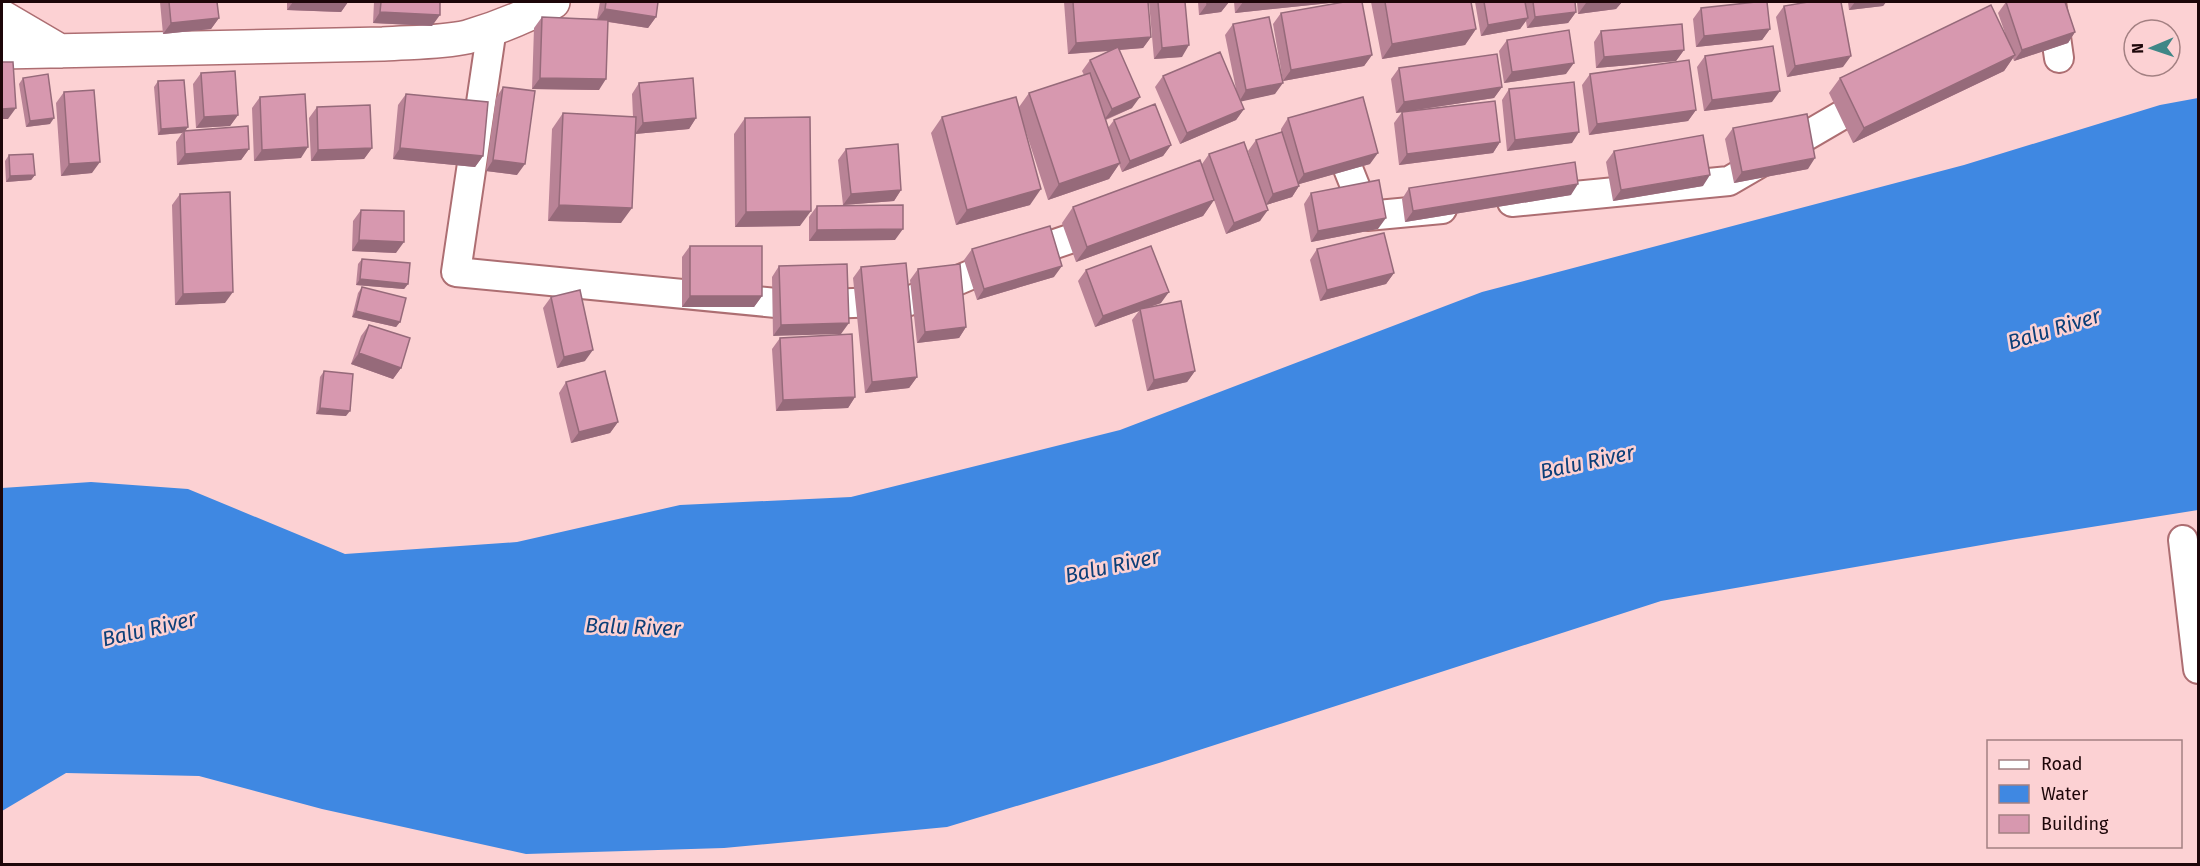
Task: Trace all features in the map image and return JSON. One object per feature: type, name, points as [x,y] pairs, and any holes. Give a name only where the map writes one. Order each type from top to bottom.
[{"type":"street","points":[[2,52],[383,44],[465,37],[553,2]]},
{"type":"street","points":[[2050,2],[2059,58]]},
{"type":"street","points":[[2,17],[60,51]]},
{"type":"street","points":[[492,28],[456,272],[797,305],[909,301],[996,264],[1129,218]]},
{"type":"street","points":[[1306,157],[1339,146],[1367,216],[1729,182],[1807,134],[1901,82]]},
{"type":"street","points":[[2183,540],[2199,669]]},
{"type":"water","name":"Balu River","points":[[2198,98],[2198,510],[2016,539],[1661,601],[1159,763],[947,827],[724,848],[526,854],[322,809],[199,776],[66,773],[2,811],[2,488],[91,482],[188,489],[345,554],[517,542],[680,505],[851,497],[1120,430],[1482,292],[1964,165],[2160,105]]},
{"type":"building","points":[[169,2],[217,2],[219,18],[171,23]]},
{"type":"building","points":[[381,2],[440,2],[440,15],[380,12]]},
{"type":"building","points":[[606,2],[658,2],[656,17],[605,9]]},
{"type":"building","points":[[1073,2],[1148,2],[1151,37],[1076,43]]},
{"type":"building","points":[[1158,2],[1185,2],[1189,45],[1162,48]]},
{"type":"building","points":[[1344,2],[1362,2],[1372,55],[1291,70],[1281,13]]},
{"type":"building","points":[[1385,2],[1471,2],[1476,29],[1392,44]]},
{"type":"building","points":[[1484,2],[1525,2],[1528,18],[1488,25]]},
{"type":"building","points":[[1533,2],[1575,2],[1576,12],[1535,17]]},
{"type":"building","points":[[1767,2],[1770,29],[1704,36],[1701,8]]},
{"type":"building","points":[[1808,2],[1841,2],[1851,56],[1795,66],[1784,6]]},
{"type":"building","points":[[2006,2],[2065,2],[2075,32],[2022,50]]},
{"type":"building","points":[[1991,5],[2015,55],[1864,128],[1840,78]]},
{"type":"building","points":[[542,17],[608,20],[606,79],[540,78]]},
{"type":"building","points":[[1269,17],[1283,83],[1246,90],[1233,24]]},
{"type":"building","points":[[1682,24],[1684,50],[1604,57],[1601,31]]},
{"type":"building","points":[[1569,30],[1574,63],[1512,72],[1507,40]]},
{"type":"building","points":[[1773,46],[1780,91],[1712,100],[1705,56]]},
{"type":"building","points":[[1118,47],[1140,97],[1112,109],[1090,60]]},
{"type":"building","points":[[1220,52],[1244,109],[1187,133],[1163,76]]},
{"type":"building","points":[[1497,54],[1502,87],[1404,102],[1399,68]]},
{"type":"building","points":[[1689,60],[1696,110],[1597,124],[1590,74]]},
{"type":"building","points":[[2,62],[13,62],[16,108],[2,109]]},
{"type":"building","points":[[235,71],[238,115],[204,117],[201,73]]},
{"type":"building","points":[[1090,73],[1120,163],[1059,184],[1029,93]]},
{"type":"building","points":[[48,74],[54,118],[30,121],[23,78]]},
{"type":"building","points":[[693,78],[696,118],[643,123],[639,83]]},
{"type":"building","points":[[184,80],[188,127],[161,129],[158,81]]},
{"type":"building","points":[[1574,82],[1579,132],[1515,140],[1509,89]]},
{"type":"building","points":[[503,87],[535,91],[525,164],[493,160]]},
{"type":"building","points":[[94,90],[100,162],[69,164],[64,92]]},
{"type":"building","points":[[305,94],[308,147],[262,150],[260,97]]},
{"type":"building","points":[[406,94],[488,102],[483,156],[400,148]]},
{"type":"building","points":[[1016,97],[1041,189],[967,210],[942,117]]},
{"type":"building","points":[[1363,97],[1378,153],[1304,174],[1288,118]]},
{"type":"building","points":[[1495,101],[1500,142],[1407,154],[1402,112]]},
{"type":"building","points":[[1155,104],[1171,145],[1130,161],[1114,120]]},
{"type":"building","points":[[370,105],[372,148],[318,150],[317,107]]},
{"type":"building","points":[[563,113],[636,117],[632,208],[559,205]]},
{"type":"building","points":[[1807,114],[1815,158],[1742,172],[1733,128]]},
{"type":"building","points":[[810,117],[811,211],[746,212],[745,118]]},
{"type":"building","points":[[248,126],[249,149],[185,154],[184,131]]},
{"type":"building","points":[[1282,132],[1299,186],[1273,194],[1256,140]]},
{"type":"building","points":[[1703,135],[1710,175],[1621,190],[1614,151]]},
{"type":"building","points":[[1244,142],[1268,210],[1234,223],[1209,154]]},
{"type":"building","points":[[898,144],[901,190],[851,194],[846,149]]},
{"type":"building","points":[[33,154],[35,175],[10,176],[9,155]]},
{"type":"building","points":[[1200,160],[1214,200],[1087,247],[1073,207]]},
{"type":"building","points":[[1575,162],[1578,184],[1413,211],[1409,188]]},
{"type":"building","points":[[1379,180],[1386,218],[1318,231],[1311,193]]},
{"type":"building","points":[[230,192],[233,292],[183,294],[180,194]]},
{"type":"building","points":[[903,205],[903,229],[817,230],[817,206]]},
{"type":"building","points":[[361,210],[404,211],[404,242],[359,240]]},
{"type":"building","points":[[1050,226],[1062,266],[984,289],[972,249]]},
{"type":"building","points":[[1384,233],[1394,273],[1327,290],[1317,249]]},
{"type":"building","points":[[690,246],[762,246],[762,296],[690,296]]},
{"type":"building","points":[[1151,246],[1169,292],[1103,316],[1086,270]]},
{"type":"building","points":[[362,259],[410,263],[408,284],[360,279]]},
{"type":"building","points":[[906,263],[917,377],[872,382],[861,267]]},
{"type":"building","points":[[847,264],[849,323],[781,325],[779,266]]},
{"type":"building","points":[[960,264],[966,327],[925,332],[918,269]]},
{"type":"building","points":[[362,287],[406,298],[400,322],[356,311]]},
{"type":"building","points":[[580,290],[593,350],[564,357],[551,297]]},
{"type":"building","points":[[1181,301],[1195,371],[1154,380],[1140,309]]},
{"type":"building","points":[[369,325],[410,338],[401,368],[359,353]]},
{"type":"building","points":[[852,334],[855,397],[783,400],[780,338]]},
{"type":"building","points":[[324,371],[353,374],[350,411],[320,408]]},
{"type":"building","points":[[605,371],[618,422],[579,432],[566,382]]}]
